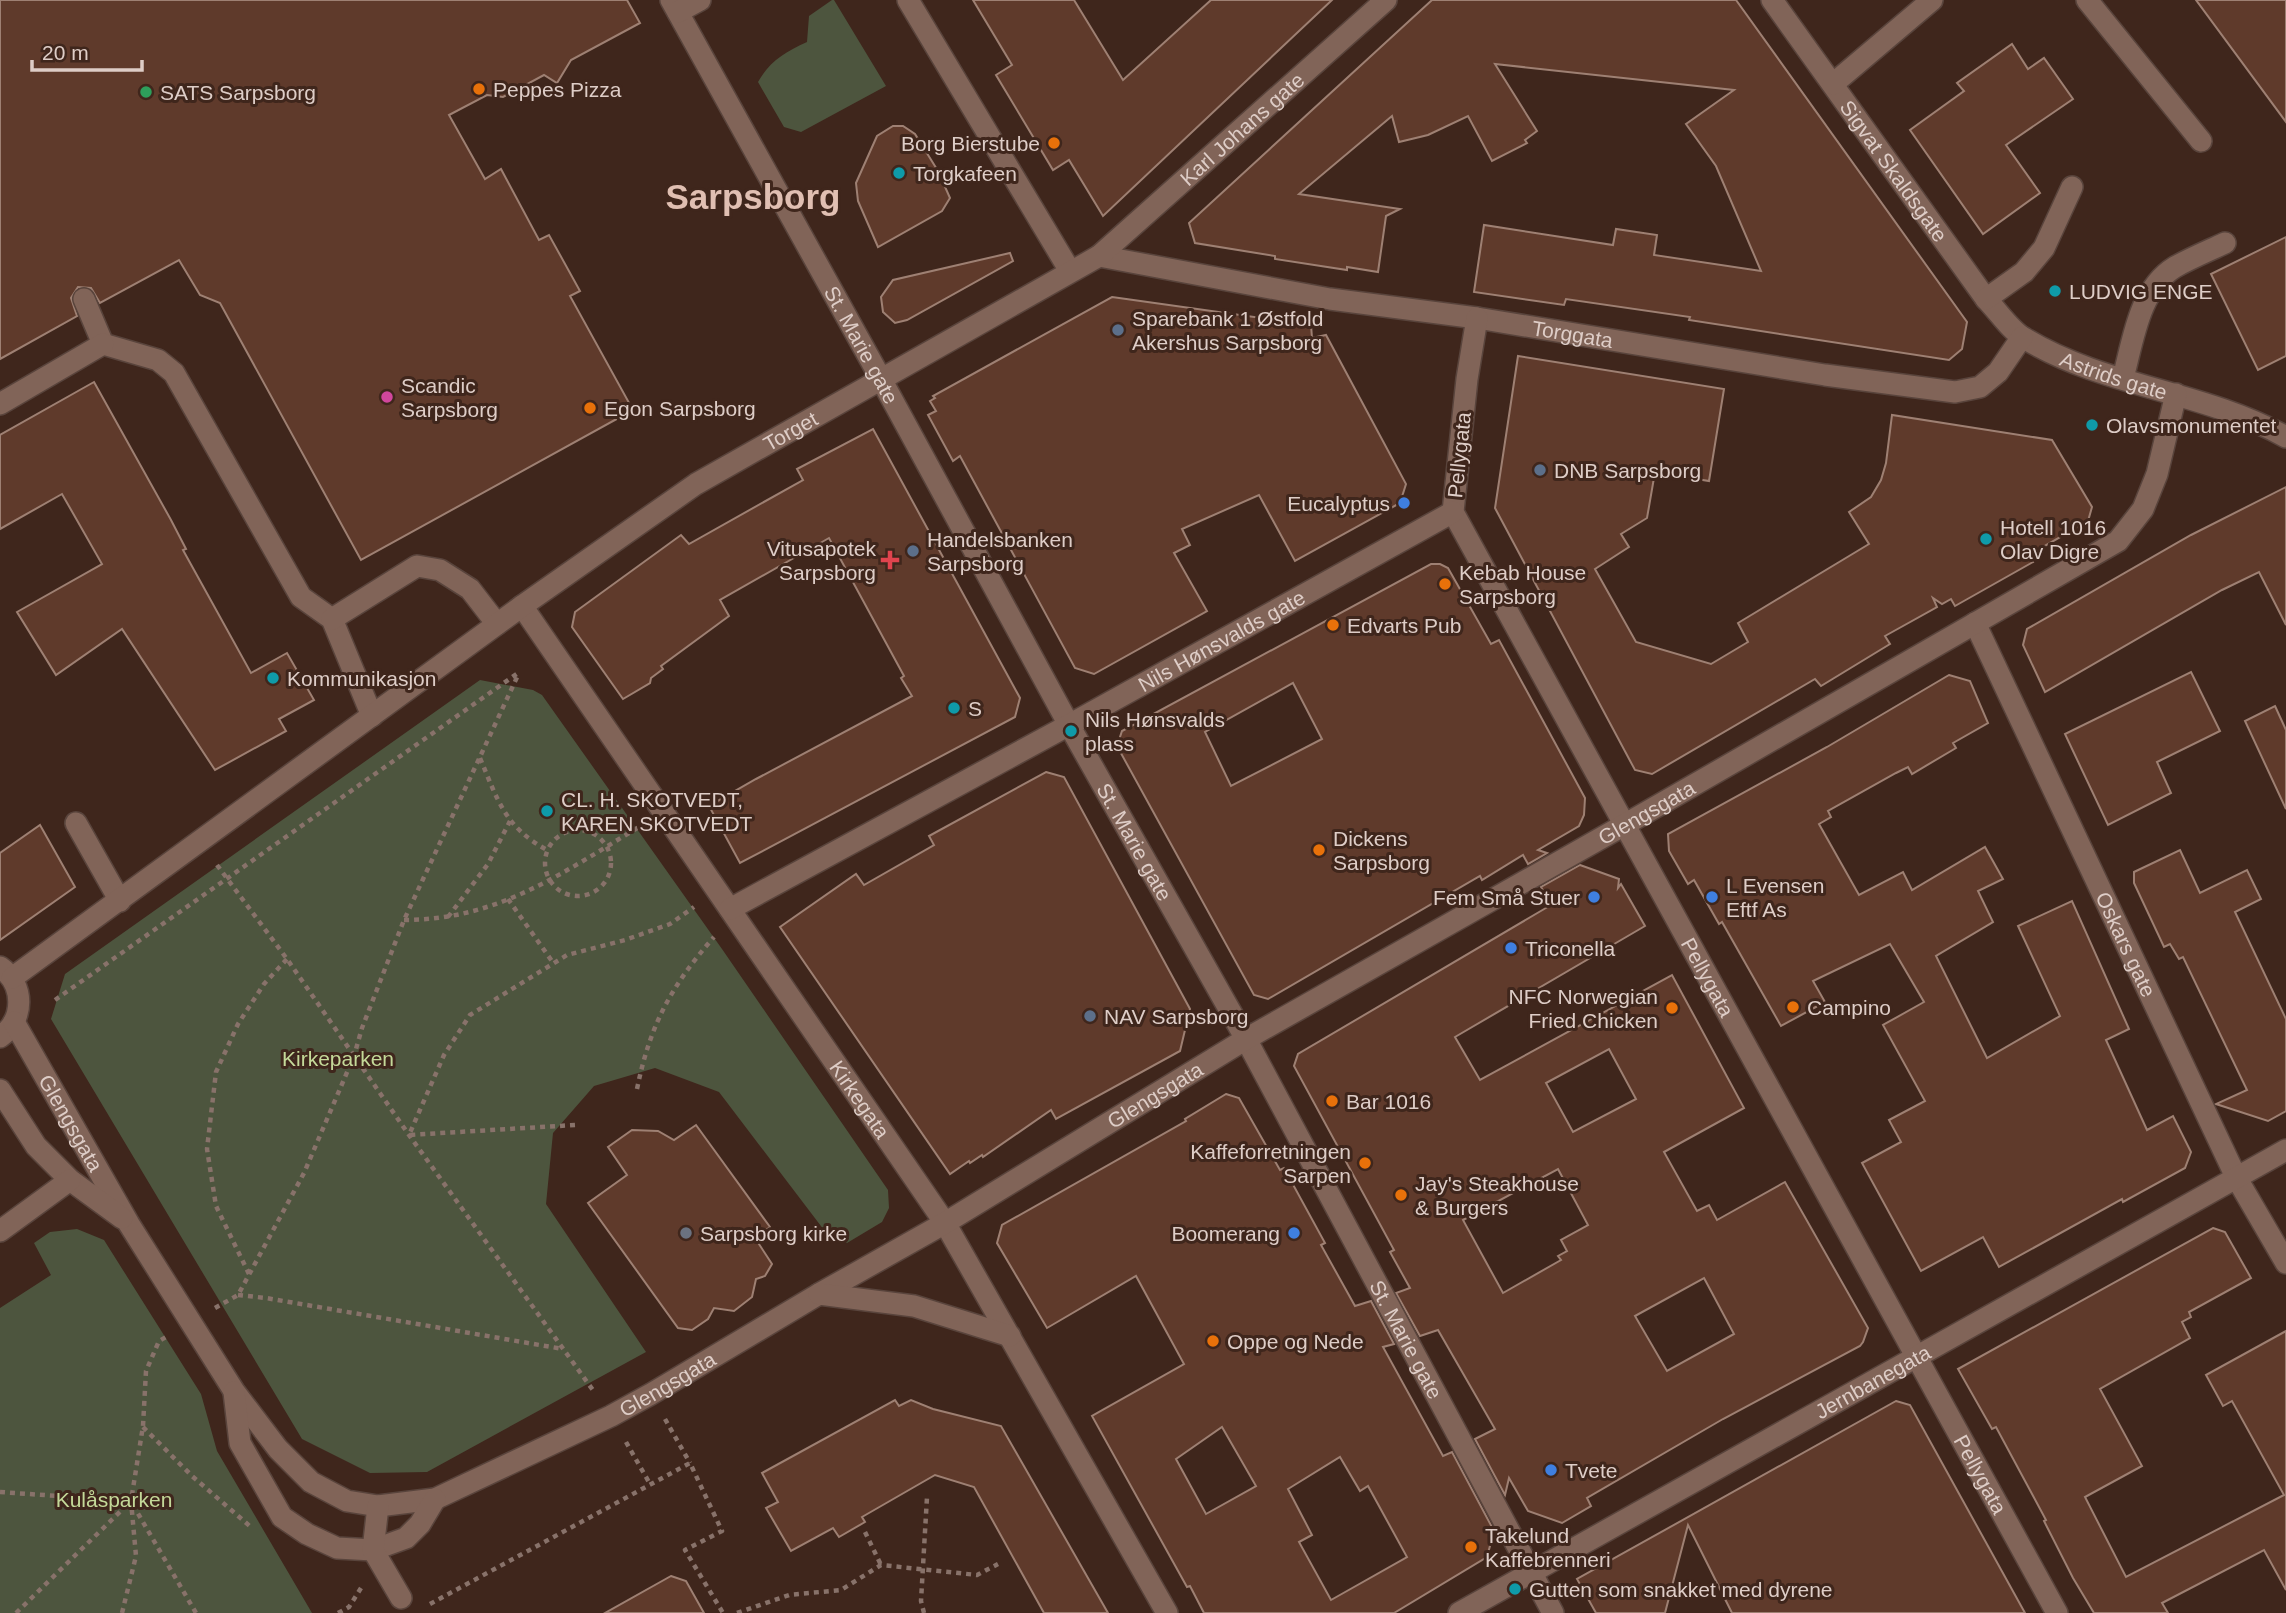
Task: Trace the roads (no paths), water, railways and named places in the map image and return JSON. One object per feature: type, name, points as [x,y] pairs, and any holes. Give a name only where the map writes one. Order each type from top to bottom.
[{"type":"street","points":[[674,6],[700,0]]},
{"type":"street","points":[[908,0],[1070,271]]},
{"type":"street","name":"Karl Johans gate","points":[[1099,256],[1385,0]]},
{"type":"street","name":"Sigvat Skaldsgate","points":[[1772,0],[1986,299],[2022,337]]},
{"type":"street","points":[[1833,84],[1932,0]]},
{"type":"street","points":[[2087,0],[2201,141]]},
{"type":"street","name":"St. Marie gate","points":[[674,6],[1069,725],[1246,1039],[1553,1613]]},
{"type":"street","points":[[1986,299],[2024,272],[2044,248],[2073,187]]},
{"type":"street","points":[[2123,378],[2140,316],[2154,288],[2173,268],[2225,243]]},
{"type":"street","name":"Torget","points":[[6,972],[120,901],[497,624],[696,484],[1099,256]]},
{"type":"street","name":"Torggata","points":[[1099,256],[1330,299],[1477,318],[1825,375],[1955,393],[1980,387],[1998,372],[2022,337]]},
{"type":"street","points":[[84,299],[103,344]]},
{"type":"street","name":"Pellygata","points":[[1477,318],[1467,379],[1453,512],[2057,1613]]},
{"type":"street","name":"Astrids gate","points":[[2022,337],[2089,369],[2176,394],[2263,424],[2286,436]]},
{"type":"street","points":[[0,404],[103,344],[158,360],[174,373],[301,597],[332,619],[372,716]]},
{"type":"street","name":"Glengsgata","points":[[7,1029],[234,1391],[278,1449],[311,1482],[347,1501],[378,1506],[435,1499],[611,1416],[945,1223],[1246,1039],[2118,541],[2143,509],[2157,474],[2176,394]]},
{"type":"street","name":"Nils Hønsvalds gate","points":[[730,909],[1453,512]]},
{"type":"street","points":[[332,619],[417,566],[440,570],[470,589],[497,624]]},
{"type":"street","name":"Kirkegata","points":[[522,606],[945,1223],[1167,1613]]},
{"type":"street","name":"Oskars gate","points":[[1975,623],[2236,1177],[2286,1263]]},
{"type":"street","points":[[76,822],[120,901]]},
{"type":"street","points":[[6,972],[18,988],[19,1000],[19,1011],[7,1029]]},
{"type":"street","name":"Glengsgata","points":[[0,1090],[36,1146],[71,1180],[129,1224]]},
{"type":"street","name":"Jernbanegata","points":[[1459,1613],[2286,1150]]},
{"type":"street","points":[[0,1231],[71,1180]]},
{"type":"street","points":[[819,1294],[914,1306],[1010,1336]]},
{"type":"street","points":[[234,1391],[240,1443],[282,1517],[307,1534],[337,1548],[373,1550],[406,1538],[420,1524],[435,1499]]},
{"type":"street","points":[[378,1506],[373,1550],[401,1598]]},
{"type":"place","name":"Peppes Pizza","points":[[479,89]]},
{"type":"place","name":"SATS Sarpsborg","points":[[146,92]]},
{"type":"place","name":"Borg Bierstube","points":[[1054,143]]},
{"type":"place","name":"Torgkafeen","points":[[899,173]]},
{"type":"place","name":"LUDVIG ENGE","points":[[2055,291]]},
{"type":"place","name":"Sparebank 1 Østfold Akershus Sarpsborg","points":[[1118,330]]},
{"type":"place","name":"Scandic Sarpsborg","points":[[387,397]]},
{"type":"place","name":"Egon Sarpsborg","points":[[590,408]]},
{"type":"place","name":"Olavsmonumentet","points":[[2092,425]]},
{"type":"place","name":"DNB Sarpsborg","points":[[1540,470]]},
{"type":"place","name":"Eucalyptus","points":[[1404,503]]},
{"type":"place","name":"Hotell 1016 Olav Digre","points":[[1986,539]]},
{"type":"place","name":"Handelsbanken Sarpsborg","points":[[913,551]]},
{"type":"place","name":"Vitusapotek Sarpsborg","points":[[890,560]]},
{"type":"place","name":"Kebab House Sarpsborg","points":[[1445,584]]},
{"type":"place","name":"Edvarts Pub","points":[[1333,625]]},
{"type":"place","name":"Kommunikasjon","points":[[273,678]]},
{"type":"place","name":"S","points":[[954,708]]},
{"type":"place","name":"Nils Hønsvalds plass","points":[[1071,731]]},
{"type":"place","name":"CL. H. SKOTVEDT, KAREN SKOTVEDT","points":[[547,811]]},
{"type":"place","name":"Dickens Sarpsborg","points":[[1319,850]]},
{"type":"place","name":"Fem Små Stuer","points":[[1594,897]]},
{"type":"place","name":"L Evensen Eftf As","points":[[1712,897]]},
{"type":"place","name":"Triconella","points":[[1511,948]]},
{"type":"place","name":"Campino","points":[[1793,1007]]},
{"type":"place","name":"NFC Norwegian Fried Chicken","points":[[1672,1008]]},
{"type":"place","name":"NAV Sarpsborg","points":[[1090,1016]]},
{"type":"place","name":"Bar 1016","points":[[1332,1101]]},
{"type":"place","name":"Kaffeforretningen Sarpen","points":[[1365,1163]]},
{"type":"place","name":"Jay's Steakhouse & Burgers","points":[[1401,1195]]},
{"type":"place","name":"Sarpsborg kirke","points":[[686,1233]]},
{"type":"place","name":"Boomerang","points":[[1294,1233]]},
{"type":"place","name":"Oppe og Nede","points":[[1213,1341]]},
{"type":"place","name":"Tvete","points":[[1551,1470]]},
{"type":"place","name":"Takelund Kaffebrenneri","points":[[1471,1547]]},
{"type":"place","name":"Gutten som snakket med dyrene","points":[[1515,1589]]},
{"type":"district","name":"Sarpsborg","points":[[753,196]]},
{"type":"park label","name":"Kirkeparken","points":[[338,1058]]},
{"type":"park label","name":"Kulåsparken","points":[[114,1499]]}]
